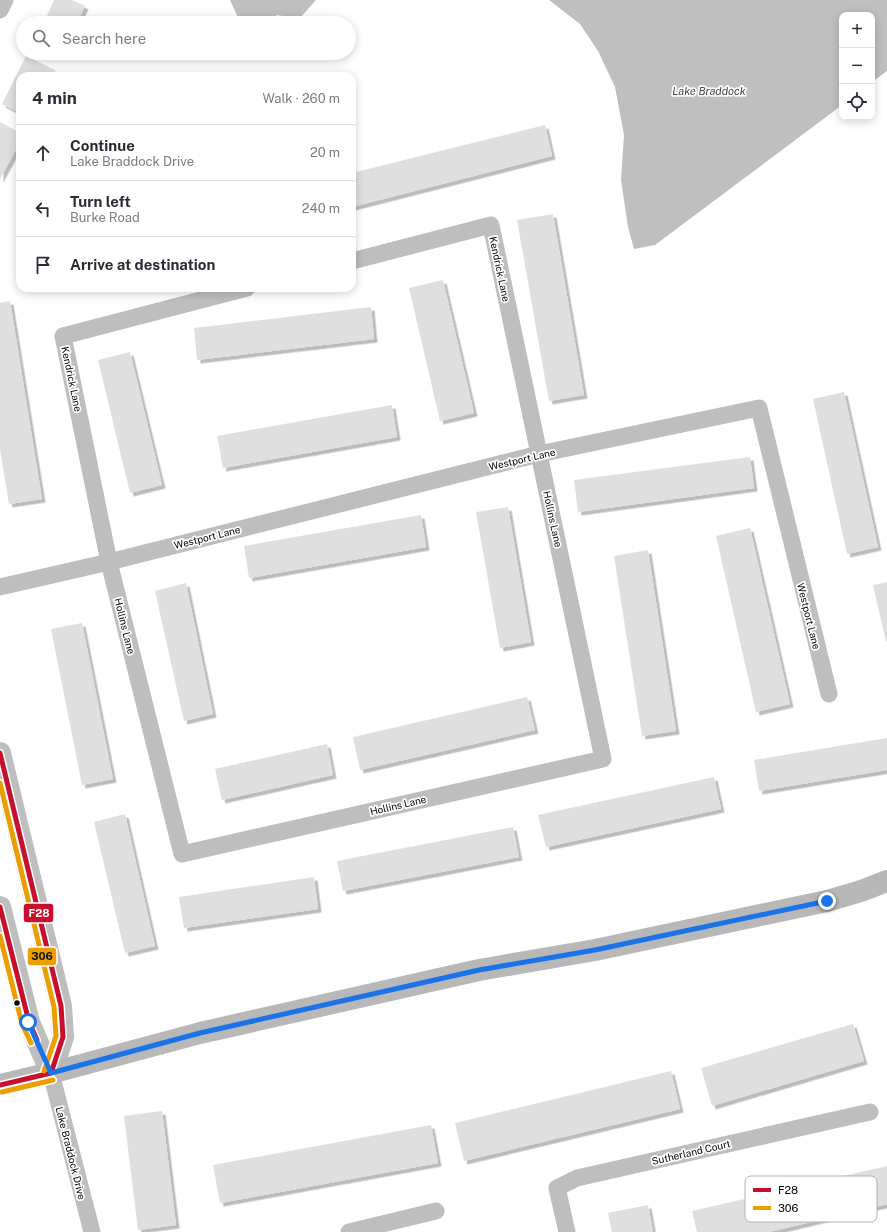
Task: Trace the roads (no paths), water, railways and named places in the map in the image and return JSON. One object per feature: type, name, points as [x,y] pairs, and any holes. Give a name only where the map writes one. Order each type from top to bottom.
[{"type":"main road","points":[[0,1085],[250,1021],[479,970],[595,950],[827,901],[861,891],[887,881]]},
{"type":"street","points":[[0,10],[5,0]]},
{"type":"street","name":"Kendrick Lane","points":[[356,260],[491,225],[539,454]]},
{"type":"street","name":"Kendrick Lane","points":[[109,562],[63,336],[232,292]]},
{"type":"street","name":"Westport Lane","points":[[0,587],[109,562],[539,454],[759,408],[828,694]]},
{"type":"street","name":"Hollins Lane","points":[[109,562],[182,854],[603,759],[539,454]]},
{"type":"street","points":[[0,753],[61,1006],[63,1037],[51,1073]]},
{"type":"street","name":"Lake Braddock Drive","points":[[0,906],[28,1022],[51,1073],[92,1232]]},
{"type":"street","name":"Sutherland Court","points":[[567,1232],[557,1188],[577,1178],[870,1112]]},
{"type":"street","points":[[349,1232],[436,1211]]},
{"type":"water","points":[[230,0],[316,0],[302,16],[237,16]]},
{"type":"water","name":"Lake Braddock","points":[[549,0],[887,0],[887,71],[875,80],[875,12],[839,12],[839,107],[655,245],[634,249],[628,227],[621,180],[624,135],[615,87],[598,51],[580,24]]}]
